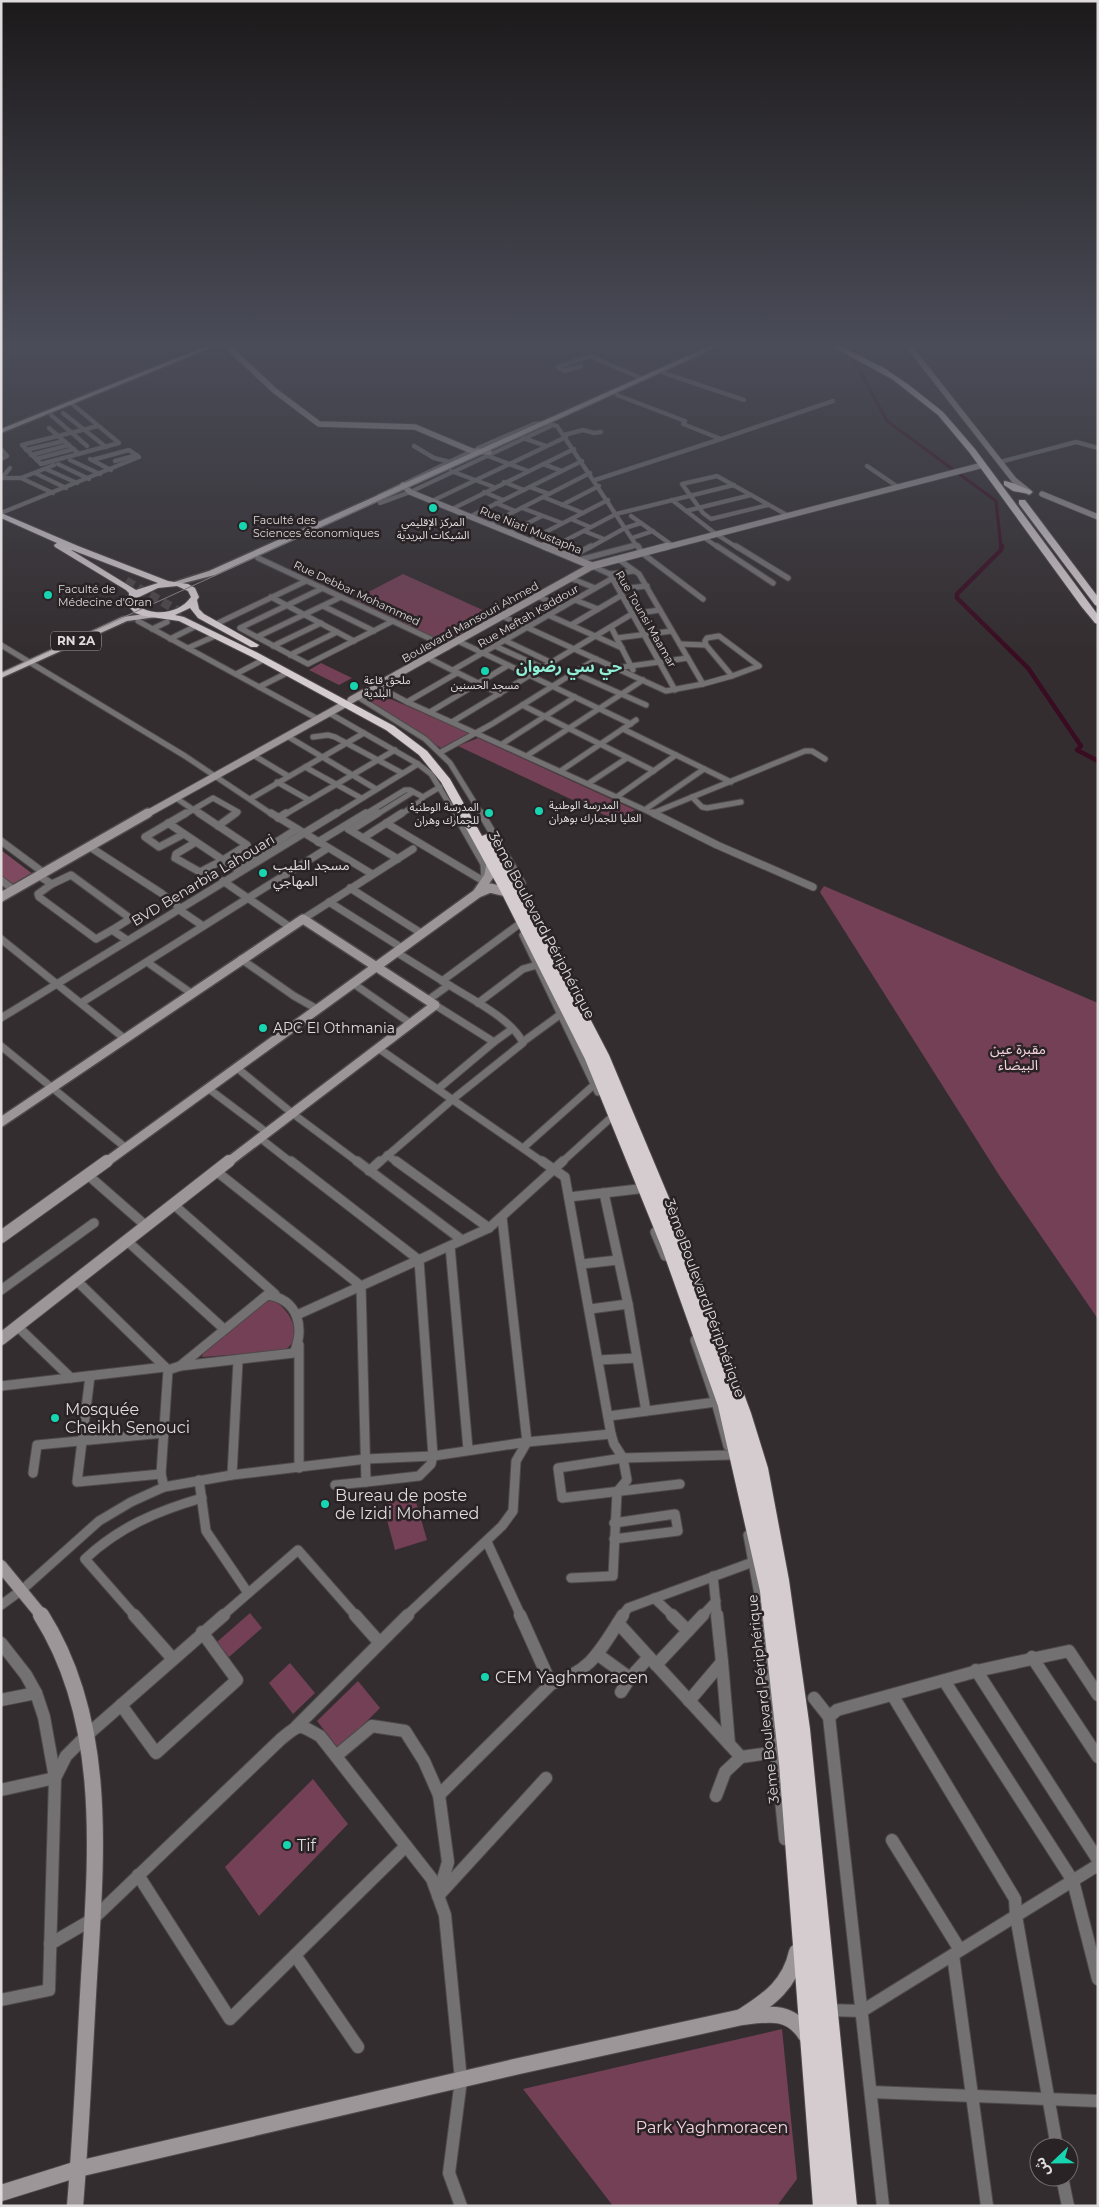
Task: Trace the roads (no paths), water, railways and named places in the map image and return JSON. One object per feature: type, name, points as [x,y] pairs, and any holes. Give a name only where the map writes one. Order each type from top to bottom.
[{"type":"highway","points":[[967,445],[1098,621]]},
{"type":"highway","points":[[979,445],[1016,489],[1035,494]]},
{"type":"highway","points":[[1011,482],[1025,506],[1098,603]]},
{"type":"highway","points":[[1025,506],[1035,494]]},
{"type":"highway","points":[[1,514],[75,548],[143,575],[187,587],[189,605],[201,616],[270,655]]},
{"type":"highway","points":[[1,520],[58,545],[128,580],[75,548]]},
{"type":"highway","name":"3ème Boulevard Périphérique","points":[[58,545],[129,588],[133,592],[132,600],[138,611],[152,615],[181,618],[247,651],[270,655],[287,673],[351,700],[402,736],[432,763],[446,781],[490,863],[513,897],[602,1055],[680,1243],[743,1413],[756,1459],[780,1580],[800,1729],[845,2206]]},
{"type":"highway","points":[[132,600],[148,587],[171,584]]},
{"type":"highway","points":[[152,615],[178,611],[189,605]]},
{"type":"highway","points":[[189,605],[247,651]]},
{"type":"highway","name":"3ème Boulevard Périphérique","points":[[189,605],[270,655],[399,726],[422,742],[437,756],[453,777],[592,1059],[612,1116],[673,1256],[726,1406],[744,1476],[768,1591],[789,1763],[825,2206]]},
{"type":"main road","points":[[461,445],[489,454]]},
{"type":"main road","points":[[407,489],[474,450],[489,445]]},
{"type":"main road","points":[[171,584],[212,574],[380,499],[452,471],[509,445]]},
{"type":"main road","points":[[987,445],[1000,462],[1011,482]]},
{"type":"main road","name":"Boulevard Mansouri Ahmed","points":[[1,897],[592,566],[983,465]]},
{"type":"main road","name":"Rue Niati Mustapha","points":[[407,489],[592,566]]},
{"type":"main road","points":[[1035,494],[1098,517]]},
{"type":"main road","points":[[189,605],[202,585],[380,499]]},
{"type":"main road","name":"RN 2A","points":[[1,676],[26,661],[119,615],[132,600]]},
{"type":"main road","name":"RN 2A","points":[[1,669],[26,661],[125,619],[152,615]]},
{"type":"main road","points":[[478,893],[489,876],[490,863]]},
{"type":"main road","points":[[1,1238],[478,893],[490,888],[498,888],[513,897]]},
{"type":"main road","points":[[1,1122],[303,919],[431,1002],[410,1023],[145,1225],[1,1339]]},
{"type":"main road","points":[[1,1566],[23,1589],[57,1640],[77,1692],[87,1735],[93,1778],[93,1918],[75,2206]]},
{"type":"main road","points":[[742,2017],[778,1992],[791,1976],[797,1955],[800,1890]]},
{"type":"main road","points":[[1,2193],[78,2169],[742,2017],[773,2014],[788,2016],[804,2031],[812,2050]]},
{"type":"street","points":[[22,445],[42,464],[120,447],[137,454]]},
{"type":"street","points":[[26,450],[47,445]]},
{"type":"street","points":[[31,455],[69,445],[82,455],[111,470]]},
{"type":"street","points":[[102,445],[106,448]]},
{"type":"street","points":[[2,478],[21,478],[82,455],[116,445]]},
{"type":"street","points":[[571,445],[642,553],[703,599]]},
{"type":"street","points":[[595,480],[703,445]]},
{"type":"street","points":[[1000,462],[1065,445]]},
{"type":"street","points":[[414,446],[434,458],[450,462]]},
{"type":"street","points":[[432,501],[546,446]]},
{"type":"street","points":[[1,449],[7,456],[1,459]]},
{"type":"street","points":[[452,509],[574,449]]},
{"type":"street","points":[[36,459],[74,450]]},
{"type":"street","points":[[92,460],[129,450]]},
{"type":"street","points":[[380,499],[392,488],[474,450]]},
{"type":"street","points":[[115,461],[137,454]]},
{"type":"street","points":[[1,514],[111,470],[138,458],[137,454]]},
{"type":"street","points":[[489,454],[528,471]]},
{"type":"street","points":[[70,460],[100,474]]},
{"type":"street","points":[[471,516],[582,461]]},
{"type":"street","points":[[58,464],[89,479]]},
{"type":"street","points":[[542,464],[562,471]]},
{"type":"street","points":[[867,466],[898,487]]},
{"type":"street","points":[[2,478],[10,468]]},
{"type":"street","points":[[46,468],[77,483]]},
{"type":"street","points":[[452,471],[494,488]]},
{"type":"street","points":[[35,473],[66,488]]},
{"type":"street","points":[[490,524],[590,473]]},
{"type":"street","points":[[768,505],[711,519],[703,513],[682,484],[717,476],[787,515]]},
{"type":"street","points":[[21,478],[53,493]]},
{"type":"street","points":[[504,482],[524,490]]},
{"type":"street","points":[[562,505],[599,486]]},
{"type":"street","points":[[550,548],[616,514],[734,486]]},
{"type":"street","points":[[530,487],[549,494]]},
{"type":"street","points":[[484,492],[503,500]]},
{"type":"street","points":[[686,511],[751,495]]},
{"type":"street","points":[[543,497],[583,513]]},
{"type":"street","points":[[530,540],[608,500]]},
{"type":"street","points":[[672,500],[716,534],[788,578]]},
{"type":"street","points":[[496,503],[515,511]]},
{"type":"street","points":[[522,508],[562,524]]},
{"type":"street","points":[[692,516],[703,513]]},
{"type":"street","points":[[510,532],[542,516]]},
{"type":"street","points":[[632,516],[672,545]]},
{"type":"street","points":[[570,520],[590,527]]},
{"type":"street","points":[[571,557],[625,528],[641,523]]},
{"type":"street","points":[[584,531],[604,539]]},
{"type":"street","points":[[632,538],[653,532]]},
{"type":"street","points":[[703,537],[773,583]]},
{"type":"street","points":[[579,560],[636,545]]},
{"type":"street","name":"Rue Debbar Mohammed","points":[[258,558],[448,647]]},
{"type":"street","points":[[618,559],[634,571],[647,586],[703,684]]},
{"type":"street","name":"Rue Tounsi Maamar","points":[[592,566],[611,576],[675,690]]},
{"type":"street","points":[[611,576],[634,571]]},
{"type":"street","name":"Rue Meftah Kaddour","points":[[407,702],[482,653],[575,600],[611,576]]},
{"type":"street","points":[[570,578],[595,588]]},
{"type":"street","points":[[216,624],[306,581]]},
{"type":"street","points":[[619,589],[647,586]]},
{"type":"street","points":[[270,655],[257,637],[240,628],[322,588]]},
{"type":"street","points":[[571,625],[622,595]]},
{"type":"street","points":[[536,596],[562,607]]},
{"type":"street","points":[[271,597],[354,641]]},
{"type":"street","points":[[257,637],[341,597]]},
{"type":"street","points":[[575,600],[598,609]]},
{"type":"street","points":[[323,606],[374,631]]},
{"type":"street","points":[[452,722],[632,614],[660,610]]},
{"type":"street","points":[[152,615],[138,618],[138,621],[318,719]]},
{"type":"street","points":[[548,615],[622,648]]},
{"type":"street","points":[[502,616],[666,691],[703,684],[732,676],[759,666],[719,636],[707,638],[704,641],[732,676]]},
{"type":"street","points":[[290,655],[308,664],[393,621]]},
{"type":"street","points":[[152,629],[168,622]]},
{"type":"street","points":[[236,674],[321,623]]},
{"type":"street","points":[[170,639],[196,626]]},
{"type":"street","points":[[611,627],[637,677]]},
{"type":"street","points":[[617,638],[672,631]]},
{"type":"street","points":[[270,655],[290,655],[338,632]]},
{"type":"street","points":[[188,648],[215,636]]},
{"type":"street","points":[[504,640],[552,663]]},
{"type":"street","points":[[458,641],[631,724]]},
{"type":"street","points":[[680,644],[706,645]]},
{"type":"street","points":[[1,646],[217,776],[278,818],[372,874]]},
{"type":"street","points":[[495,646],[543,668]]},
{"type":"street","points":[[428,658],[500,694]]},
{"type":"street","points":[[616,668],[688,658]]},
{"type":"street","points":[[441,752],[477,733],[596,659]]},
{"type":"street","points":[[430,712],[507,666]]},
{"type":"street","points":[[259,687],[287,673]]},
{"type":"street","points":[[574,673],[646,705]]},
{"type":"street","points":[[528,755],[643,680]]},
{"type":"street","points":[[377,686],[407,702],[589,782],[717,845],[813,887]]},
{"type":"street","points":[[502,744],[575,697]]},
{"type":"street","points":[[351,700],[411,729],[441,752],[462,780],[522,883],[513,897],[518,925],[612,1116],[676,1285],[716,1402],[730,1455],[761,1601],[788,1870],[800,1890]]},
{"type":"street","points":[[522,705],[654,771]]},
{"type":"street","points":[[329,713],[395,750],[431,774],[480,857],[485,872],[485,882]]},
{"type":"street","points":[[562,770],[636,720]]},
{"type":"street","points":[[623,729],[731,782]]},
{"type":"street","points":[[250,799],[364,733]]},
{"type":"street","points":[[313,737],[328,735],[402,773]]},
{"type":"street","points":[[287,736],[376,789]]},
{"type":"street","points":[[278,818],[395,750]]},
{"type":"street","points":[[653,813],[805,751],[818,753],[825,759]]},
{"type":"street","points":[[253,755],[288,776]]},
{"type":"street","points":[[618,796],[676,755]]},
{"type":"street","points":[[589,782],[627,758]]},
{"type":"street","name":"BVD Benarbia Lahouari","points":[[1,1018],[223,881],[237,869],[304,834],[418,764]]},
{"type":"street","points":[[305,766],[361,798]]},
{"type":"street","points":[[646,809],[704,769]]},
{"type":"street","points":[[277,782],[309,800]]},
{"type":"street","points":[[363,838],[440,787]]},
{"type":"street","points":[[318,842],[405,790],[414,792],[422,798]]},
{"type":"street","points":[[351,830],[414,792]]},
{"type":"street","points":[[692,797],[702,807],[707,808],[741,802]]},
{"type":"street","points":[[176,798],[247,845],[200,872],[175,858],[176,854],[196,842]]},
{"type":"street","points":[[184,834],[160,847],[145,837],[192,809],[216,798],[238,812],[218,826]]},
{"type":"street","points":[[168,823],[237,869],[297,829]]},
{"type":"street","points":[[386,823],[485,882]]},
{"type":"street","points":[[345,826],[398,859]]},
{"type":"street","points":[[1,841],[52,884]]},
{"type":"street","points":[[90,847],[162,893],[203,926]]},
{"type":"street","points":[[81,1003],[328,848]]},
{"type":"street","points":[[303,919],[413,849]]},
{"type":"street","points":[[71,875],[129,917],[128,920],[112,930],[96,939],[39,897],[38,894],[52,884],[71,875]]},
{"type":"street","points":[[1,880],[14,890]]},
{"type":"street","points":[[223,881],[290,927]]},
{"type":"street","points":[[350,888],[421,933]]},
{"type":"street","points":[[329,902],[445,983],[478,1003],[524,1040]]},
{"type":"street","points":[[494,1042],[431,1002],[445,983],[518,925]]},
{"type":"street","points":[[112,930],[127,940]]},
{"type":"street","points":[[1,939],[125,1039]]},
{"type":"street","points":[[241,959],[294,996],[317,1009]]},
{"type":"street","points":[[147,962],[191,993]]},
{"type":"street","points":[[478,1003],[523,969],[537,965]]},
{"type":"street","points":[[354,984],[410,1023]]},
{"type":"street","points":[[369,1170],[453,1099],[520,1047],[524,1040],[561,1014]]},
{"type":"street","points":[[438,1089],[512,1029]]},
{"type":"street","points":[[1,1046],[52,1088],[68,1097],[126,1148]]},
{"type":"street","points":[[378,1048],[565,1177],[609,1416],[610,1434],[623,1458],[627,1480],[617,1492],[613,1576],[570,1578]]},
{"type":"street","points":[[237,1068],[292,1113],[462,1240]]},
{"type":"street","points":[[523,1148],[595,1084]]},
{"type":"street","points":[[209,1089],[263,1135],[419,1260],[433,1456],[431,1464],[419,1476],[335,1485]]},
{"type":"street","points":[[297,1315],[490,1228],[612,1116]]},
{"type":"street","points":[[386,1155],[490,1228]]},
{"type":"street","points":[[216,1171],[361,1286],[366,1482]]},
{"type":"street","points":[[89,1176],[145,1225]]},
{"type":"street","points":[[570,1197],[638,1188]]},
{"type":"street","points":[[604,1193],[628,1304],[646,1411]]},
{"type":"street","points":[[173,1204],[289,1305],[297,1315],[300,1329],[299,1468]]},
{"type":"street","points":[[50,1944],[93,1918],[281,1739],[296,1727],[379,1642],[487,1542],[513,1511],[516,1461],[527,1442],[502,1217]]},
{"type":"street","points":[[1,1290],[94,1222]]},
{"type":"street","points":[[126,1240],[224,1328]]},
{"type":"street","points":[[450,1246],[468,1449]]},
{"type":"street","points":[[582,1264],[618,1260]]},
{"type":"street","points":[[77,1280],[167,1369],[162,1474],[164,1487]]},
{"type":"street","points":[[180,1366],[260,1299],[267,1295],[275,1294]]},
{"type":"street","points":[[590,1309],[628,1304]]},
{"type":"street","points":[[18,1327],[71,1378]]},
{"type":"street","points":[[1,1386],[286,1355],[294,1353],[299,1343]]},
{"type":"street","points":[[599,1360],[638,1358]]},
{"type":"street","points":[[232,1475],[238,1361]]},
{"type":"street","points":[[90,1376],[77,1482],[162,1474]]},
{"type":"street","points":[[609,1416],[716,1402]]},
{"type":"street","points":[[33,1473],[37,1445],[81,1439],[164,1433]]},
{"type":"street","points":[[1,1605],[23,1589],[99,1521],[132,1502],[164,1487],[232,1475],[366,1459],[433,1456],[468,1449],[610,1434]]},
{"type":"street","points":[[680,1484],[562,1498],[558,1468],[623,1458],[730,1455]]},
{"type":"street","points":[[199,1480],[206,1531],[248,1593]]},
{"type":"street","points":[[173,1658],[85,1559],[102,1542],[142,1517],[165,1508],[202,1498]]},
{"type":"street","points":[[614,1524],[675,1514],[678,1531],[614,1539]]},
{"type":"street","points":[[487,1542],[551,1684]]},
{"type":"street","points":[[55,1778],[66,1756],[87,1735],[202,1632],[298,1550],[379,1642]]},
{"type":"street","points":[[439,1794],[463,1773],[551,1684],[582,1672],[591,1664],[628,1608],[753,1562]]},
{"type":"street","points":[[713,1576],[729,1744]]},
{"type":"street","points":[[654,1598],[688,1631]]},
{"type":"street","points":[[621,1692],[630,1678],[688,1631],[716,1601]]},
{"type":"street","points":[[618,1623],[741,1756]]},
{"type":"street","points":[[121,1705],[156,1753],[237,1680],[202,1632]]},
{"type":"street","points":[[1,1643],[26,1675],[36,1693],[44,1717],[55,1778],[49,1990],[1,2000]]},
{"type":"street","points":[[829,1717],[837,1710],[945,1682],[976,1670],[1032,1657],[1069,1651],[1098,1695]]},
{"type":"street","points":[[597,1654],[630,1678]]},
{"type":"street","points":[[1032,1657],[1098,1757]]},
{"type":"street","points":[[689,1701],[722,1662]]},
{"type":"street","points":[[976,1670],[1098,1860]]},
{"type":"street","points":[[945,1682],[1072,1881],[1098,1979]]},
{"type":"street","points":[[1,1700],[36,1693]]},
{"type":"street","points":[[892,1696],[1015,1899],[1016,1916],[1054,2137]]},
{"type":"street","points":[[814,1698],[829,1717],[883,2206]]},
{"type":"street","points":[[296,1727],[302,1726],[320,1736],[336,1756],[432,1879],[445,1915],[461,2080],[449,2173],[461,2206]]},
{"type":"street","points":[[336,1756],[372,1726],[404,1731],[424,1761],[439,1794],[448,1862],[438,1896]]},
{"type":"street","points":[[716,1796],[725,1772],[741,1756],[776,1752]]},
{"type":"street","points":[[1,1790],[55,1778]]},
{"type":"street","points":[[438,1896],[546,1778]]},
{"type":"street","points":[[892,1840],[957,1952],[971,2096],[987,2206]]},
{"type":"street","points":[[138,1875],[230,2019],[406,1846]]},
{"type":"street","points":[[827,2010],[862,2011],[1098,1865]]},
{"type":"street","points":[[295,1955],[358,2047]]},
{"type":"street","points":[[871,2092],[1098,2101]]},
{"type":"street","points":[[1064,2187],[1068,2206]]},
{"type":"waterway","points":[[920,445],[996,501],[1001,548]]},
{"type":"waterway","points":[[1002,546],[1001,550],[957,594],[957,598],[1028,668],[1081,746],[1077,750],[1098,761]]},
{"type":"tunnel","points":[[126,581],[182,613]]},
{"type":"tram line","points":[[1,673],[502,445]]},
{"type":"place","name":"المركز الإقليمي الشيكات البريدية","points":[[433,508]]},
{"type":"place","name":"Faculté des Sciences économiques","points":[[243,526]]},
{"type":"place","name":"Faculté de Médecine d'Oran","points":[[48,595]]},
{"type":"place","name":"مسجد الحسنين","points":[[485,671]]},
{"type":"place","name":"ملحق قاعة البلدية","points":[[354,686]]},
{"type":"place","name":"المدرسة الوطنية العليا للجمارك بوهران","points":[[539,811]]},
{"type":"place","name":"المدرسة الوطنية للجمارك وهران","points":[[489,813]]},
{"type":"place","name":"مسجد الطيب المهاجي","points":[[263,873]]},
{"type":"place","name":"APC El Othmania","points":[[263,1028]]},
{"type":"place","name":"Mosquée Cheikh Senouci","points":[[55,1418]]},
{"type":"place","name":"Bureau de poste de Izidi Mohamed","points":[[325,1504]]},
{"type":"place","name":"CEM Yaghmoracen","points":[[485,1677]]},
{"type":"place","name":"Tif","points":[[287,1845]]},
{"type":"district","name":"حي سي رضوان","points":[[569,666]]},
{"type":"park label","name":"مقبرة عين البيضاء","points":[[1018,1058]]},
{"type":"park label","name":"Park Yaghmoracen","points":[[712,2127]]}]
